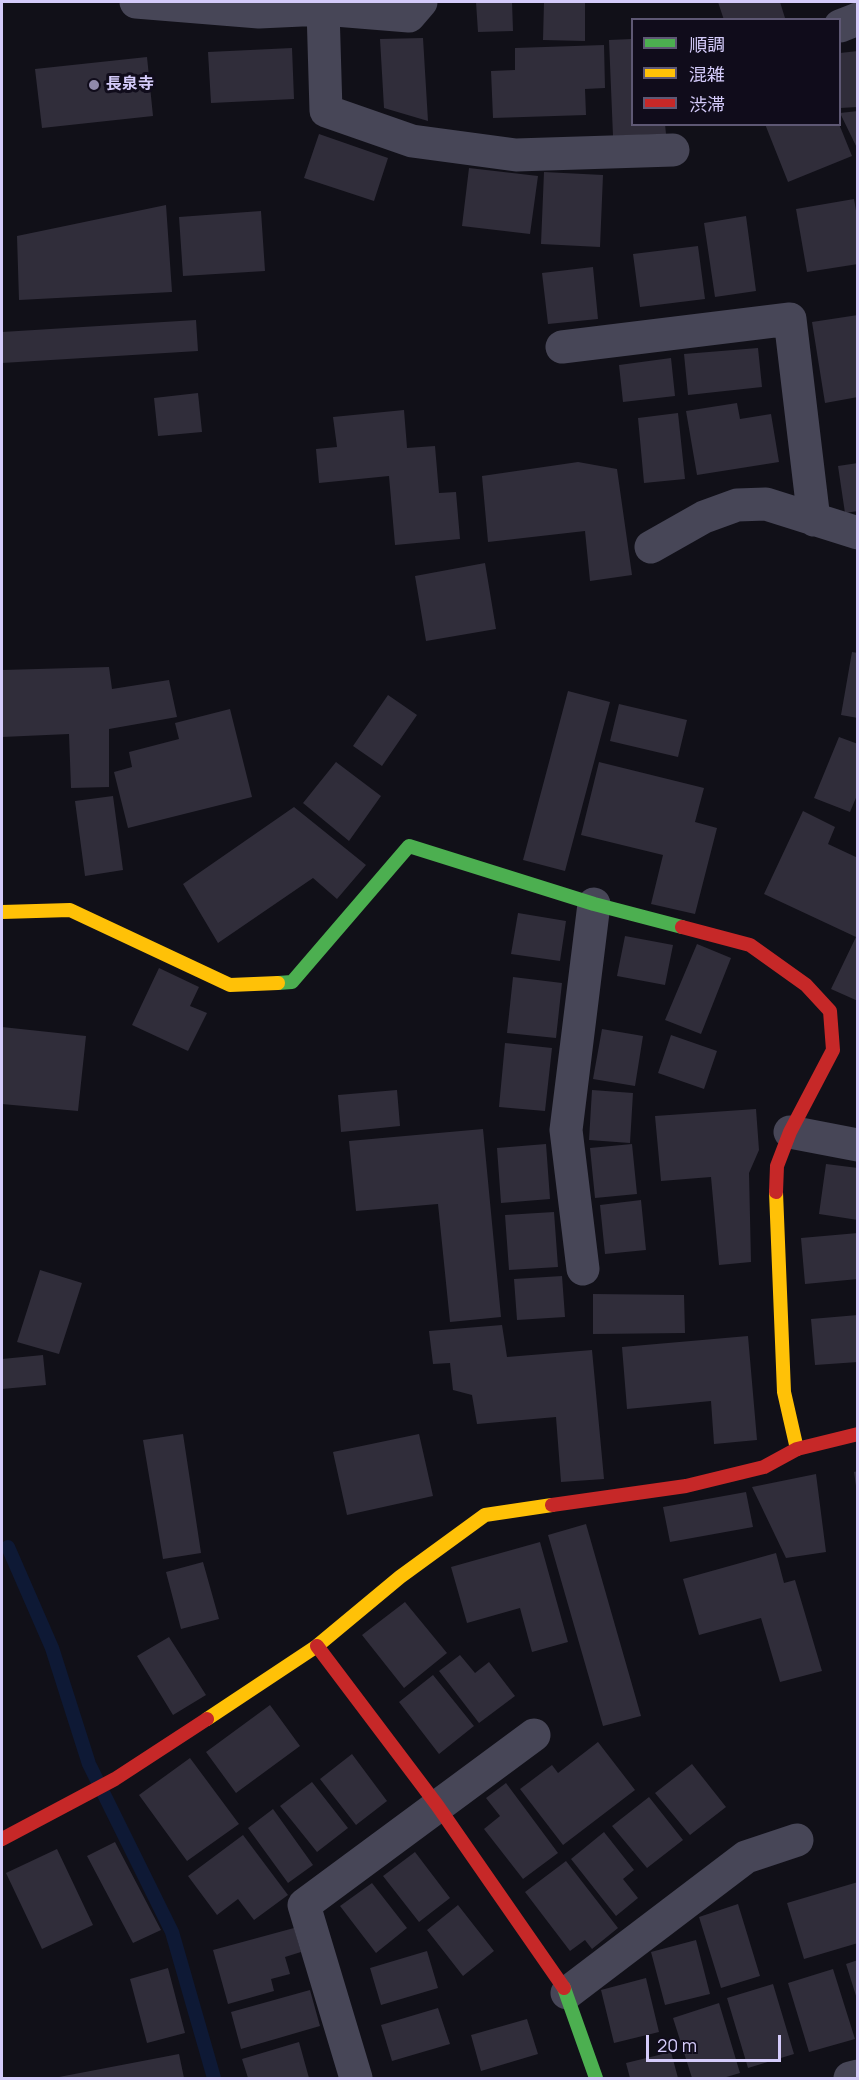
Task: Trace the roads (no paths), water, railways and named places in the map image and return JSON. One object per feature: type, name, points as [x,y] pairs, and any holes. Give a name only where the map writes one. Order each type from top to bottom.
[{"type":"street","points":[[136,2],[323,9],[409,16],[421,2]]},
{"type":"street","points":[[323,9],[326,111],[412,141],[516,154],[672,150]]},
{"type":"street","points":[[841,26],[858,19]]},
{"type":"street","points":[[562,347],[790,319],[814,520]]},
{"type":"street","points":[[651,546],[704,517],[736,505],[766,504],[858,533]]},
{"type":"street","points":[[2,912],[70,910],[230,985],[292,982],[409,846],[594,904],[750,945],[806,986],[830,1011],[833,1050],[790,1132],[777,1166],[776,1207],[784,1392],[797,1449]]},
{"type":"street","points":[[583,1269],[566,1130],[594,904]]},
{"type":"street","points":[[790,1132],[858,1145]]},
{"type":"street","points":[[2,1839],[115,1779],[317,1646],[400,1577],[485,1515],[686,1486],[764,1467],[797,1449],[858,1434]]},
{"type":"street","points":[[317,1646],[437,1805],[567,1993],[596,2079]]},
{"type":"street","points":[[356,2079],[304,1905],[534,1735]]},
{"type":"street","points":[[567,1993],[746,1857],[797,1840]]},
{"type":"street","points":[[850,2079],[858,2076]]},
{"type":"waterway","points":[[8,1547],[52,1648],[89,1764],[172,1932],[214,2078]]},
{"type":"place","name":"長泉寺","points":[[94,85]]}]
